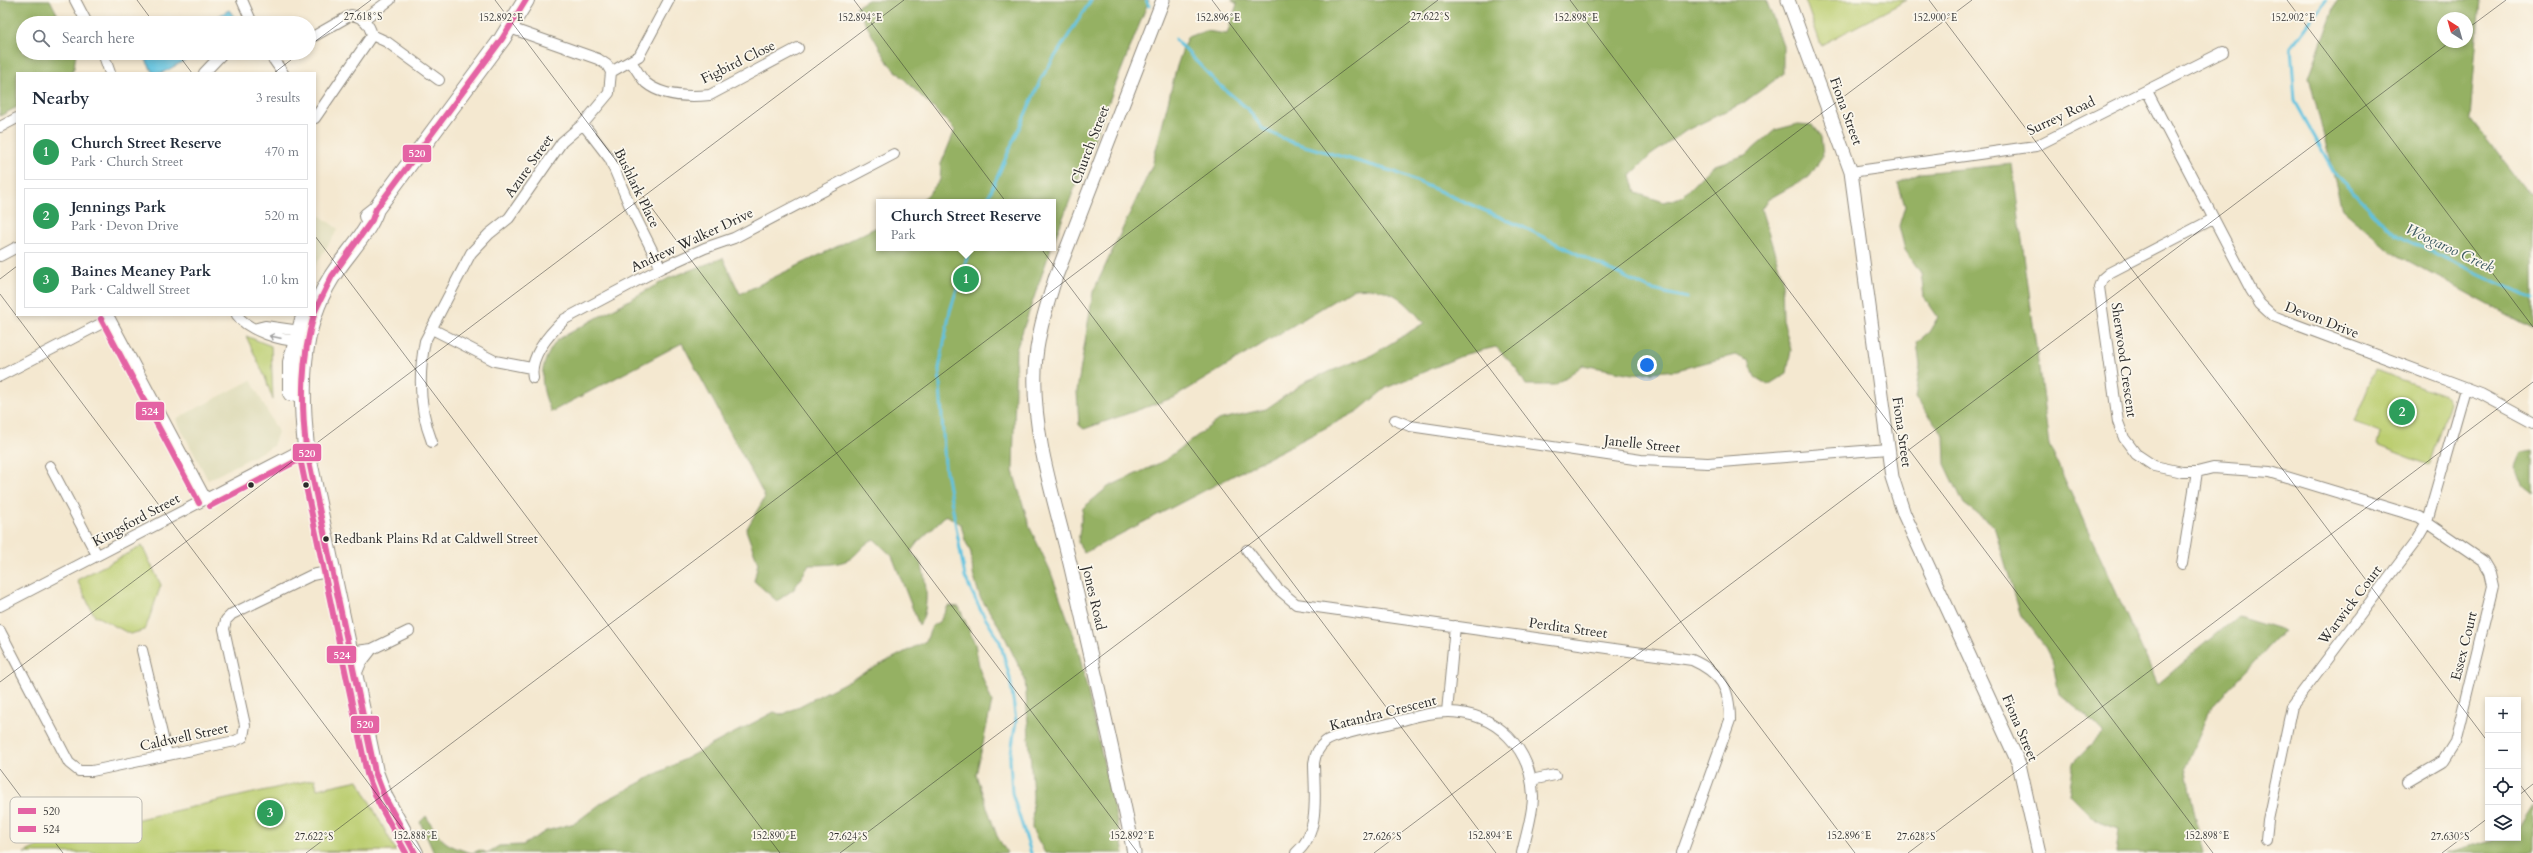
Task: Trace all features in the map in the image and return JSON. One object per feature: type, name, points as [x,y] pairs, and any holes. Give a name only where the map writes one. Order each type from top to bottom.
[{"type":"main road","points":[[316,287],[335,257],[367,216],[376,209],[510,28],[526,0]]},
{"type":"main road","points":[[316,306],[342,262],[372,220],[376,209]]},
{"type":"main road","points":[[301,337],[304,316]]},
{"type":"main road","points":[[311,316],[301,337],[292,362],[291,394],[295,430],[306,447],[354,679],[375,772],[385,798],[415,853]]},
{"type":"street","points":[[75,0],[83,16]]},
{"type":"street","points":[[242,0],[249,16]]},
{"type":"street","points":[[364,20],[390,0]]},
{"type":"street","points":[[510,28],[598,58],[607,65],[611,72],[631,62],[642,51],[669,0]]},
{"type":"street","name":"Church Street","points":[[1037,348],[1044,314],[1055,279],[1163,0]]},
{"type":"street","name":"Fiona Street","points":[[1788,0],[1851,172],[1892,477],[1904,514],[2019,764],[2039,853]]},
{"type":"street","points":[[316,35],[351,15],[364,20],[369,26],[372,35],[388,42],[439,80]]},
{"type":"street","points":[[316,117],[372,35]]},
{"type":"street","name":"Figbird Close","points":[[631,62],[646,82],[663,92],[694,97],[710,95],[798,48]]},
{"type":"street","name":"Surrey Road","points":[[1851,172],[2036,146],[2223,52]]},
{"type":"street","points":[[104,60],[108,72]]},
{"type":"street","points":[[205,72],[216,60]]},
{"type":"street","points":[[274,60],[282,72]]},
{"type":"street","name":"Azure Street","points":[[432,442],[424,421],[420,383],[425,341],[471,254],[489,234],[509,218],[562,142],[583,124],[609,93],[611,72]]},
{"type":"street","name":"Devon Drive","points":[[2147,91],[2251,290],[2260,304],[2273,316],[2481,394],[2533,422]]},
{"type":"street","points":[[0,127],[16,119]]},
{"type":"street","name":"Bushlark Place","points":[[583,124],[610,159],[629,204],[661,268]]},
{"type":"street","name":"Andrew Walker Drive","points":[[432,329],[495,361],[532,373],[553,330],[565,319],[661,268],[705,248],[734,238],[894,154]]},
{"type":"street","name":"Sherwood Crescent","points":[[2213,219],[2109,272],[2102,279],[2099,287],[2118,422],[2124,438],[2136,454],[2154,466],[2182,472],[2197,472],[2213,468],[2270,472],[2419,517],[2427,522]]},
{"type":"street","points":[[0,256],[16,248]]},
{"type":"street","points":[[238,316],[246,324],[257,328],[263,334],[301,337]]},
{"type":"street","points":[[0,376],[109,317],[206,499]]},
{"type":"street","name":"Jones Road","points":[[1037,348],[1035,398],[1039,438],[1066,544],[1134,853]]},
{"type":"street","name":"Warwick Court","points":[[2266,839],[2268,820],[2292,706],[2416,541],[2427,522],[2465,389]]},
{"type":"street","name":"Janelle Street","points":[[1395,420],[1410,426],[1641,460],[1708,463],[1888,449]]},
{"type":"street","name":"Kingsford Street","points":[[0,606],[306,447]]},
{"type":"street","points":[[50,466],[97,556]]},
{"type":"street","points":[[2182,564],[2197,472]]},
{"type":"street","name":"Essex Court","points":[[2407,782],[2443,761],[2455,742],[2493,586],[2490,572],[2483,561],[2427,522]]},
{"type":"street","name":"Perdita Street","points":[[1247,550],[1276,588],[1296,604],[1692,660],[1708,667],[1725,685],[1730,702],[1730,720],[1682,853]]},
{"type":"street","name":"Caldwell Street","points":[[0,631],[68,763],[79,771],[92,771],[235,741],[243,737],[245,725],[224,629],[226,620],[232,614],[312,575],[332,571]]},
{"type":"street","points":[[1447,712],[1456,626]]},
{"type":"street","points":[[347,642],[356,651],[372,649],[409,631]]},
{"type":"street","points":[[354,679],[361,663],[372,649]]},
{"type":"street","points":[[142,650],[167,755]]},
{"type":"street","name":"Katandra Crescent","points":[[1296,853],[1309,835],[1314,818],[1315,756],[1326,741],[1424,715],[1447,712],[1465,713],[1483,718],[1498,726],[1513,740],[1526,760],[1531,780],[1533,798],[1522,853]]},
{"type":"street","points":[[1531,780],[1555,775]]},
{"type":"shaded area","points":[[316,213],[338,229],[316,264]]},
{"type":"shaded area","points":[[251,380],[278,432],[273,446],[208,480],[176,419]]},
{"type":"green space","points":[[0,0],[50,0],[58,16],[16,16],[16,60],[75,60],[74,68],[72,72],[16,72],[16,108],[0,116]]},
{"type":"green space","points":[[868,0],[1149,0],[1056,235],[1056,199],[922,199],[927,196],[940,180],[941,164],[955,130],[889,64],[856,7]]},
{"type":"green space","points":[[1231,0],[1766,0],[1783,45],[1783,74],[1743,103],[1687,130],[1651,155],[1631,175],[1636,193],[1664,202],[1681,197],[1712,166],[1746,155],[1775,130],[1798,124],[1812,125],[1821,137],[1823,156],[1810,176],[1767,200],[1761,209],[1782,277],[1783,320],[1791,350],[1787,373],[1768,385],[1755,377],[1749,361],[1735,355],[1677,370],[1632,374],[1583,365],[1555,385],[1526,385],[1516,368],[1496,347],[1466,354],[1386,388],[1358,411],[1084,553],[1078,542],[1083,508],[1108,487],[1164,461],[1218,420],[1266,409],[1308,380],[1372,355],[1424,323],[1401,300],[1386,291],[1366,288],[1353,289],[1175,397],[1084,429],[1079,425],[1077,391],[1093,292],[1152,166],[1177,66],[1187,37],[1206,31],[1227,34],[1237,4]]},
{"type":"green space","points":[[1805,0],[1907,0],[1821,45]]},
{"type":"green space","points":[[2337,0],[2480,0],[2470,118],[2528,193],[2533,194],[2533,329],[2390,251],[2342,209],[2309,77]]},
{"type":"green space","points":[[2012,164],[2049,445],[2158,684],[2238,616],[2284,630],[2211,708],[2185,767],[2203,853],[2116,853],[2119,828],[2095,820],[2069,794],[2074,762],[2103,733],[2085,715],[2059,694],[2053,663],[2044,645],[2020,613],[1994,526],[1964,504],[1945,464],[1944,435],[1915,398],[1920,366],[1917,342],[1929,332],[1938,317],[1924,297],[1921,273],[1905,250],[1899,226],[1905,206],[1898,183],[1921,173]]},
{"type":"green space","points":[[876,227],[876,251],[1050,251],[1016,350],[1013,471],[1030,528],[1050,570],[1077,644],[1124,853],[1045,853],[1032,829],[1033,796],[1025,679],[1001,629],[980,597],[973,574],[971,553],[965,540],[961,524],[946,515],[917,543],[911,551],[921,565],[926,589],[926,605],[919,625],[892,556],[874,539],[846,561],[830,564],[809,565],[794,589],[777,601],[754,581],[758,563],[746,530],[765,497],[682,343],[551,412],[544,392],[542,375],[546,358],[557,340],[669,278],[723,258],[740,294]]},
{"type":"green space","points":[[246,336],[271,346],[273,400],[265,377]]},
{"type":"green space","points":[[2375,370],[2445,395],[2449,402],[2429,465],[2377,445],[2380,432],[2354,422]]},
{"type":"green space","points":[[2533,450],[2533,493],[2524,486],[2515,469],[2522,452]]},
{"type":"green space","points":[[142,546],[161,585],[145,630],[130,634],[94,615],[77,580]]},
{"type":"green space","points":[[948,606],[959,607],[975,644],[980,671],[992,702],[976,775],[997,836],[1007,853],[487,853],[499,846],[523,845],[546,831],[575,823],[603,802],[774,712],[782,715],[926,641],[932,626],[940,621]]},
{"type":"green space","points":[[315,779],[317,789],[358,780],[396,851],[24,853],[45,843],[142,843],[142,818]]},
{"type":"green space","points":[[2533,805],[2533,853],[2444,853],[2488,841],[2521,841],[2521,824]]},
{"type":"green space","points":[[426,816],[436,832],[444,841],[455,848],[472,853],[434,853],[420,822]]},
{"type":"green space","points":[[480,850],[487,853],[472,853]]},
{"type":"water","points":[[229,10],[234,16],[218,16]]},
{"type":"water","points":[[146,60],[186,60],[164,72],[152,72]]},
{"type":"waterway","points":[[987,199],[1042,77],[1091,0]]},
{"type":"waterway","points":[[1146,0],[1149,6]]},
{"type":"waterway","name":"Woogaroo Creek","points":[[2326,0],[2291,47],[2295,101],[2335,174],[2396,235],[2533,299]]},
{"type":"waterway","points":[[1175,39],[1216,82],[1248,109],[1263,129],[1291,142],[1395,172],[1523,227],[1649,289],[1687,298]]},
{"type":"waterway","points":[[969,251],[950,311],[939,369],[945,466],[965,577],[981,611],[1000,642],[1010,678],[1016,721],[1010,759],[1012,793],[1031,853]]},
{"type":"transit line","name":"520","points":[[316,309],[332,276],[372,220],[376,209],[502,39],[526,0]]},
{"type":"transit line","name":"520","points":[[314,316],[304,364],[303,414],[306,447],[375,772],[385,798],[415,853]]},
{"type":"transit line","name":"524","points":[[101,319],[199,503]]},
{"type":"transit line","name":"524","points":[[298,449],[367,774],[378,802],[406,853]]},
{"type":"transit line","name":"524","points":[[210,506],[310,454]]},
{"type":"place","name":"Church Street Reserve","points":[[966,279]]},
{"type":"place","name":"Jennings Park","points":[[2402,412]]},
{"type":"place","name":"Redbank Plains Rd at Caldwell Street","points":[[326,539]]},
{"type":"place","name":"Baines Meaney Park","points":[[270,813]]}]
